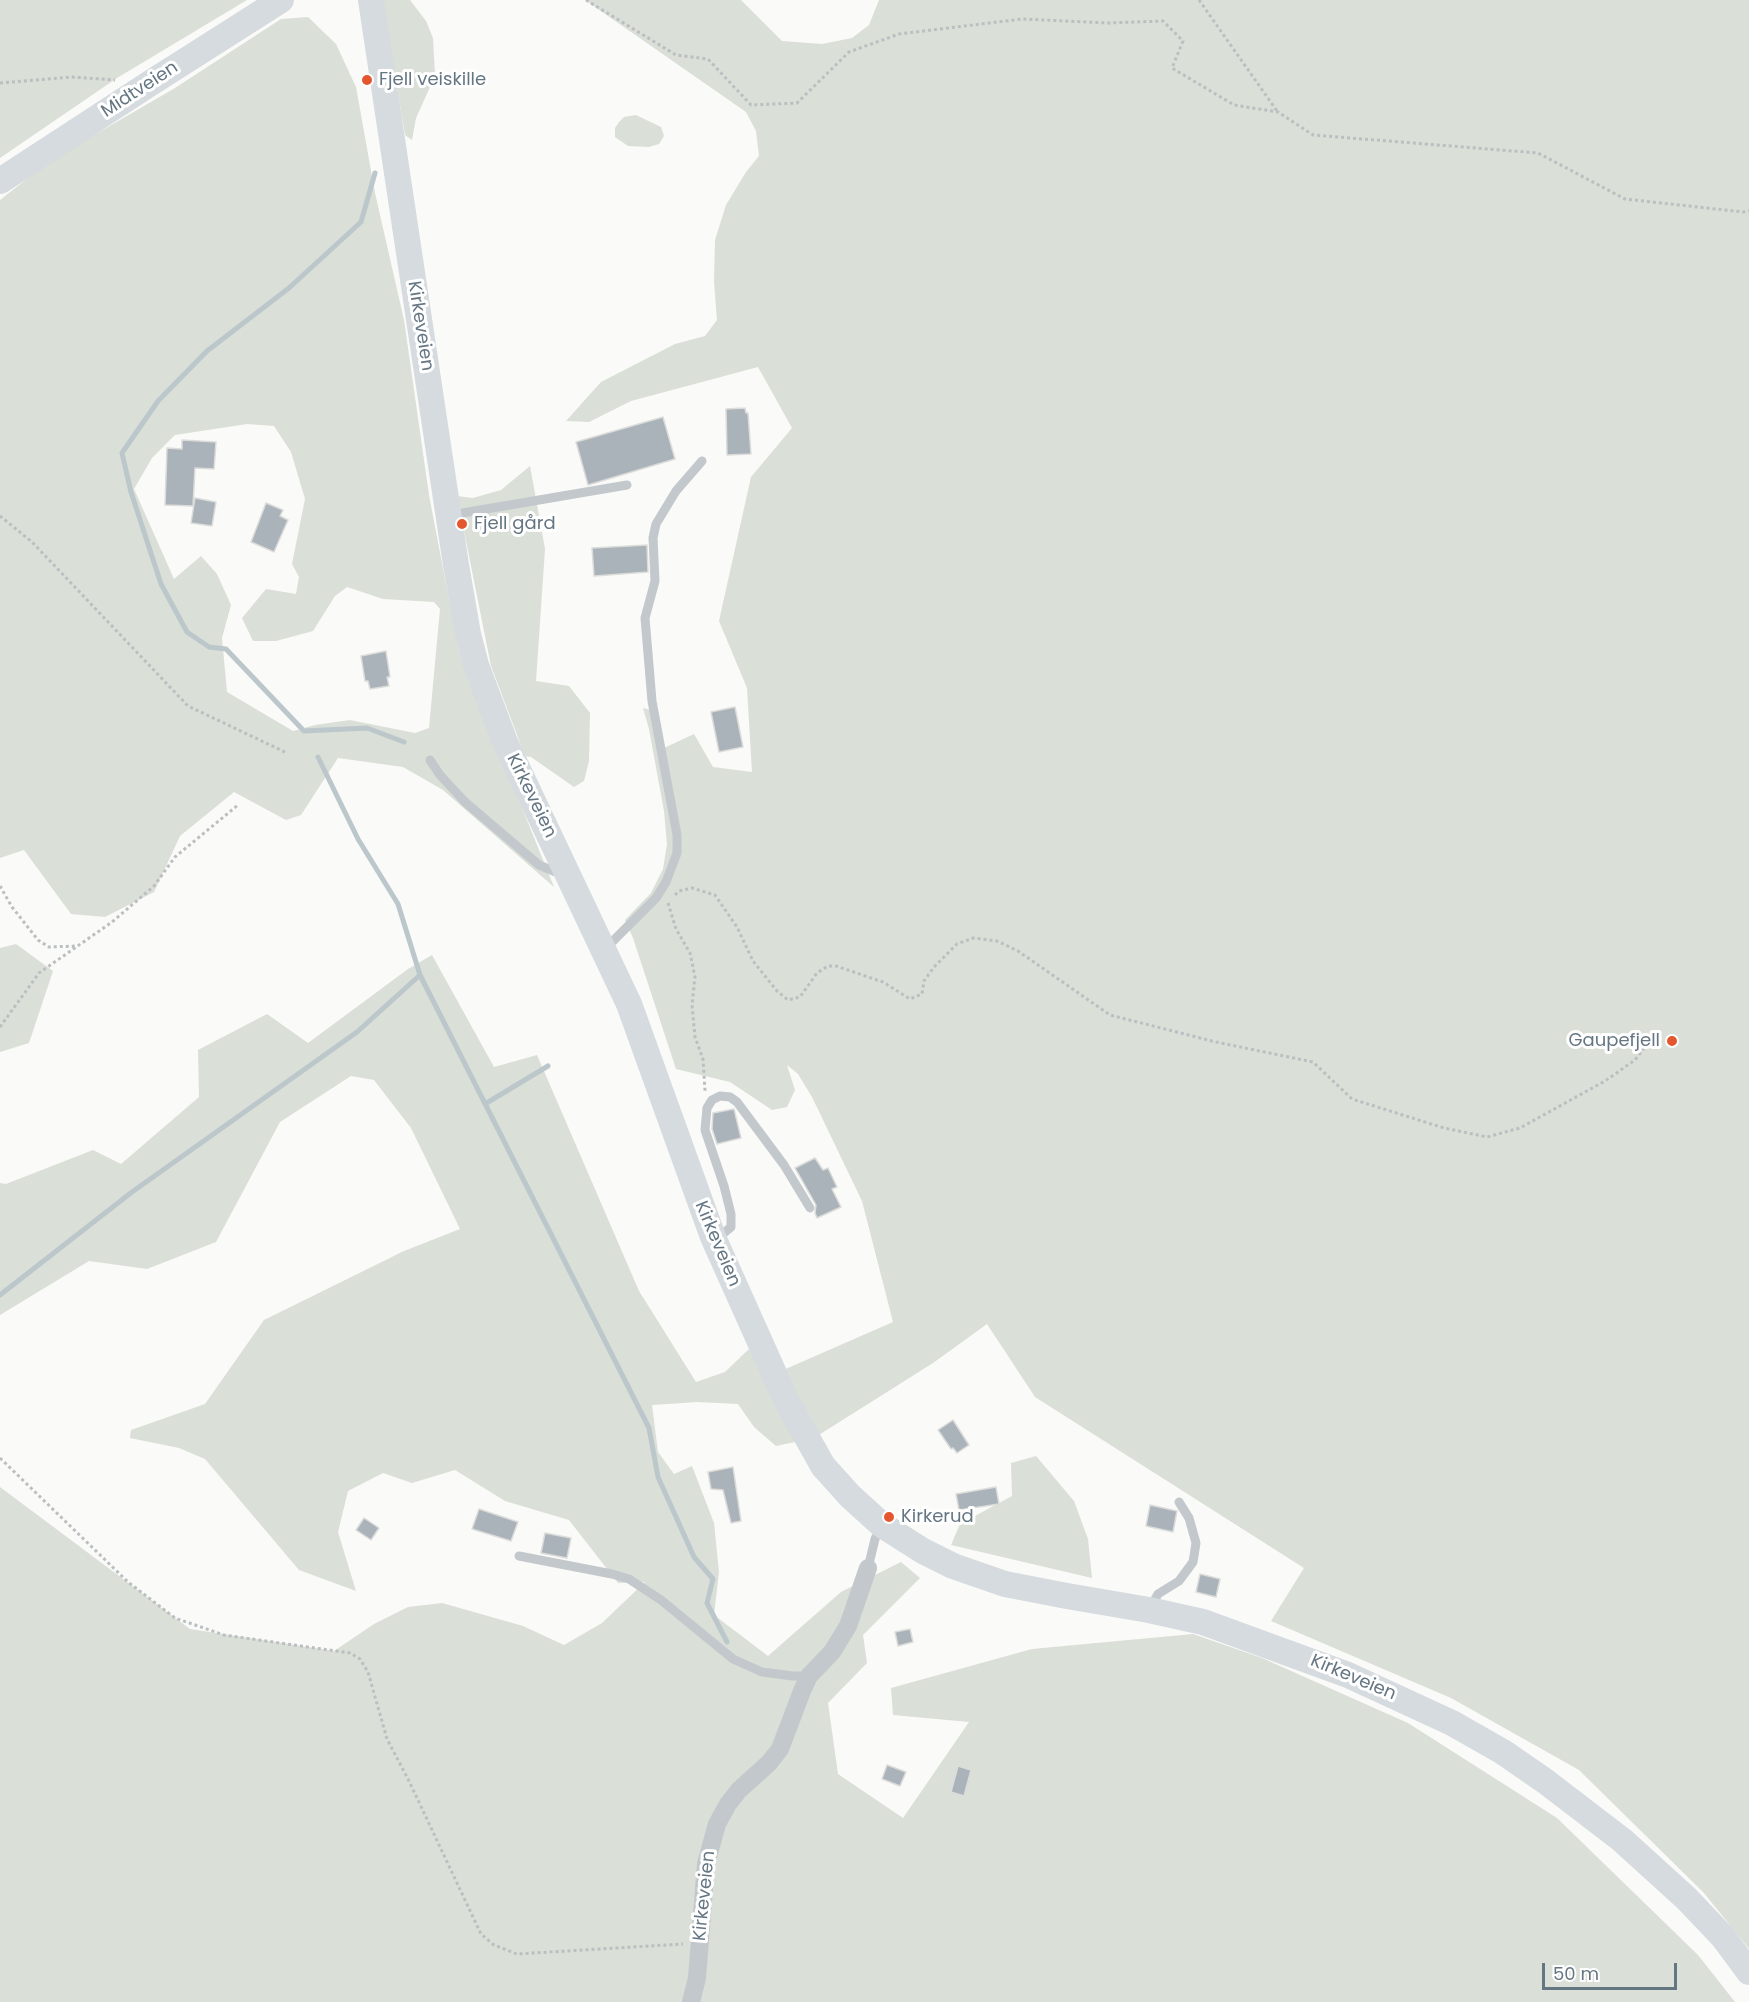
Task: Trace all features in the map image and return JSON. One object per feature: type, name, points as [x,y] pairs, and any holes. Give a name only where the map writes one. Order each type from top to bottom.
[{"type":"main road","name":"Midtveien","points":[[0,181],[282,0]]},
{"type":"main road","name":"Kirkeveien","points":[[371,0],[468,634],[482,684],[505,742],[629,1004],[713,1237],[786,1400],[812,1449],[835,1481],[869,1515],[904,1540],[943,1561],[1005,1584],[1203,1622],[1348,1675],[1452,1723],[1503,1752],[1584,1810],[1651,1864],[1687,1899],[1749,1972]]},
{"type":"street","name":"Kirkeveien","points":[[691,2002],[697,1978],[706,1864],[717,1824],[739,1790],[769,1763],[780,1749],[809,1676],[832,1652],[848,1626],[868,1568]]},
{"type":"lane","points":[[604,949],[656,898],[666,882],[676,853],[677,835],[652,701],[645,618],[655,581],[653,538],[656,524],[676,491],[702,461]]},
{"type":"lane","points":[[449,516],[627,485]]},
{"type":"lane","points":[[430,760],[440,776],[465,802],[538,865],[570,878]]},
{"type":"lane","points":[[713,1237],[731,1227],[724,1186],[705,1130],[707,1108],[712,1100],[720,1096],[730,1097],[737,1102],[784,1165],[810,1208]]},
{"type":"lane","points":[[1149,1610],[1158,1594],[1179,1581],[1193,1562],[1196,1543],[1189,1518],[1179,1502]]},
{"type":"lane","name":"Kirkeveien","points":[[868,1568],[875,1539],[882,1525]]},
{"type":"lane","points":[[519,1556],[629,1579],[661,1600],[733,1659],[762,1672],[809,1676]]},
{"type":"path","points":[[586,0],[676,56],[708,59],[751,105],[797,103],[849,52],[899,34],[1022,19],[1108,23],[1163,21],[1183,41],[1172,68],[1234,105],[1278,112]]},
{"type":"path","points":[[1199,0],[1278,112],[1313,135],[1538,153],[1625,199],[1749,211]]},
{"type":"path","points":[[0,83],[72,77],[116,81]]},
{"type":"path","points":[[0,516],[32,542],[188,706],[287,753]]},
{"type":"path","points":[[0,1027],[39,974],[112,922],[154,886],[175,857],[238,806]]},
{"type":"path","points":[[0,886],[12,907],[38,940],[48,947],[77,946]]},
{"type":"path","points":[[668,902],[679,891],[692,888],[716,895],[736,927],[753,962],[777,991],[788,1000],[800,997],[817,973],[828,966],[836,966],[883,982],[910,999],[922,994],[924,981],[957,944],[973,938],[998,941],[1018,951],[1110,1015],[1216,1042],[1313,1062],[1352,1099],[1444,1128],[1486,1137],[1520,1128],[1605,1081],[1635,1060],[1644,1048]]},
{"type":"path","points":[[656,898],[668,902]]},
{"type":"path","points":[[668,902],[675,929],[690,953],[695,977],[693,1005],[695,1037],[703,1059],[707,1108]]},
{"type":"path","points":[[0,1458],[128,1582],[175,1618],[224,1635],[350,1653],[360,1659],[368,1672],[387,1739],[409,1780],[481,1934],[494,1945],[517,1954],[700,1944]]},
{"type":"shaded area","points":[[0,0],[247,0],[117,78],[0,158]]},
{"type":"shaded area","points":[[382,0],[410,0],[426,21],[433,38],[435,76],[416,118],[412,140],[405,135]]},
{"type":"shaded area","points":[[585,0],[741,0],[782,41],[822,44],[852,38],[869,25],[879,0],[1749,0],[1749,1949],[1704,1893],[1579,1770],[1451,1698],[1271,1621],[1304,1568],[1035,1397],[987,1324],[933,1363],[814,1438],[776,1446],[754,1427],[738,1404],[697,1402],[652,1405],[658,1452],[674,1474],[692,1466],[714,1523],[719,1572],[714,1615],[768,1656],[841,1592],[901,1562],[920,1578],[863,1635],[867,1663],[828,1703],[838,1774],[903,1818],[969,1722],[893,1715],[891,1688],[1032,1649],[1193,1634],[1262,1658],[1408,1723],[1557,1818],[1698,1955],[1735,2002],[0,2002],[0,1487],[190,1629],[334,1651],[374,1624],[408,1607],[442,1603],[523,1626],[564,1645],[602,1623],[645,1582],[618,1583],[569,1520],[505,1501],[455,1470],[412,1483],[383,1473],[348,1491],[338,1532],[356,1591],[299,1570],[205,1459],[179,1448],[130,1438],[131,1430],[205,1404],[264,1320],[404,1251],[460,1229],[411,1128],[374,1080],[351,1076],[280,1122],[216,1242],[147,1269],[89,1261],[0,1315],[0,1183],[6,1184],[93,1150],[121,1164],[199,1097],[198,1050],[267,1014],[308,1043],[408,969],[432,955],[494,1067],[537,1055],[639,1291],[696,1382],[725,1372],[749,1349],[765,1378],[893,1322],[862,1201],[812,1097],[798,1074],[787,1065],[795,1090],[787,1107],[772,1110],[730,1082],[676,1069],[625,920],[651,893],[663,869],[667,844],[664,811],[643,708],[657,712],[664,748],[694,734],[713,767],[752,772],[747,688],[719,621],[751,477],[792,428],[758,367],[631,401],[589,422],[566,421],[601,382],[675,344],[705,336],[717,320],[714,282],[715,240],[726,205],[746,172],[759,156],[756,131],[746,112]]},
{"type":"shaded area","points":[[308,17],[336,44],[356,87],[375,193],[404,320],[429,495],[459,652],[554,887],[443,790],[403,767],[338,758],[301,815],[286,820],[234,792],[180,836],[154,892],[105,917],[71,914],[24,850],[0,858],[0,200],[51,160],[175,88],[281,19]],"holes":[[[247,424],[274,426],[291,452],[305,499],[292,564],[299,577],[296,594],[266,589],[242,618],[253,641],[276,641],[313,631],[335,596],[347,587],[383,599],[434,602],[440,609],[429,728],[415,733],[350,720],[293,731],[227,692],[222,638],[231,605],[217,574],[201,556],[174,579],[134,489],[152,458],[175,435]]]},
{"type":"shaded area","points":[[636,115],[661,127],[664,136],[659,144],[649,147],[628,146],[615,137],[615,128],[619,122],[624,117]]},
{"type":"shaded area","points":[[530,466],[545,549],[536,681],[569,686],[590,713],[589,761],[584,781],[574,787],[531,757],[525,756],[491,666],[457,496],[473,498],[501,490]]},
{"type":"shaded area","points":[[16,944],[53,971],[29,1043],[0,1052],[0,948]]},
{"type":"shaded area","points":[[1036,1456],[1074,1501],[1088,1539],[1092,1578],[951,1545],[960,1524],[1012,1496],[1011,1463]]},
{"type":"building","points":[[745,408],[748,413],[751,454],[727,455],[726,409]]},
{"type":"building","points":[[663,417],[675,459],[588,485],[576,442]]},
{"type":"building","points":[[182,440],[216,442],[214,469],[195,468],[193,506],[165,505],[167,448],[182,449]]},
{"type":"building","points":[[195,498],[216,502],[212,526],[191,523]]},
{"type":"building","points":[[266,503],[283,510],[280,516],[288,520],[274,552],[251,542]]},
{"type":"building","points":[[647,545],[648,572],[594,576],[592,548]]},
{"type":"building","points":[[386,651],[389,686],[370,689],[368,681],[365,681],[361,656]]},
{"type":"building","points":[[735,707],[743,747],[719,752],[711,712]]},
{"type":"building","points":[[734,1109],[741,1138],[717,1144],[712,1129],[713,1113]]},
{"type":"building","points":[[815,1158],[823,1170],[828,1168],[837,1187],[832,1189],[841,1207],[817,1218],[816,1205],[795,1168]]},
{"type":"building","points":[[953,1420],[969,1445],[957,1453],[953,1448],[951,1449],[938,1430]]},
{"type":"building","points":[[733,1467],[741,1521],[731,1523],[723,1490],[711,1489],[708,1472]]},
{"type":"building","points":[[996,1487],[999,1504],[959,1510],[956,1494]]},
{"type":"building","points":[[1150,1505],[1177,1511],[1173,1532],[1146,1526]]},
{"type":"building","points":[[479,1509],[518,1522],[511,1541],[472,1529]]},
{"type":"building","points":[[364,1518],[379,1528],[371,1540],[356,1530]]},
{"type":"building","points":[[545,1533],[571,1538],[567,1558],[541,1553]]},
{"type":"building","points":[[1200,1574],[1220,1579],[1216,1597],[1196,1592]]},
{"type":"building","points":[[910,1629],[913,1642],[898,1646],[895,1632]]},
{"type":"building","points":[[887,1765],[906,1772],[900,1786],[882,1779]]},
{"type":"building","points":[[958,1766],[971,1770],[964,1796],[951,1792]]},
{"type":"waterway","points":[[375,173],[361,222],[289,288],[207,351],[158,401],[122,453],[131,492],[161,584],[187,632],[209,647],[226,649],[304,731],[367,728],[404,742]]},
{"type":"waterway","points":[[318,757],[358,839],[398,904],[420,975],[649,1428],[658,1477],[694,1557],[713,1579],[707,1603],[727,1642]]},
{"type":"waterway","points":[[0,1295],[132,1192],[357,1032],[420,975]]},
{"type":"waterway","points":[[485,1104],[548,1066]]},
{"type":"place","name":"Fjell veiskille","points":[[367,80]]},
{"type":"place","name":"Fjell gård","points":[[462,524]]},
{"type":"place","name":"Gaupefjell","points":[[1672,1041]]},
{"type":"place","name":"Kirkerud","points":[[889,1517]]}]
